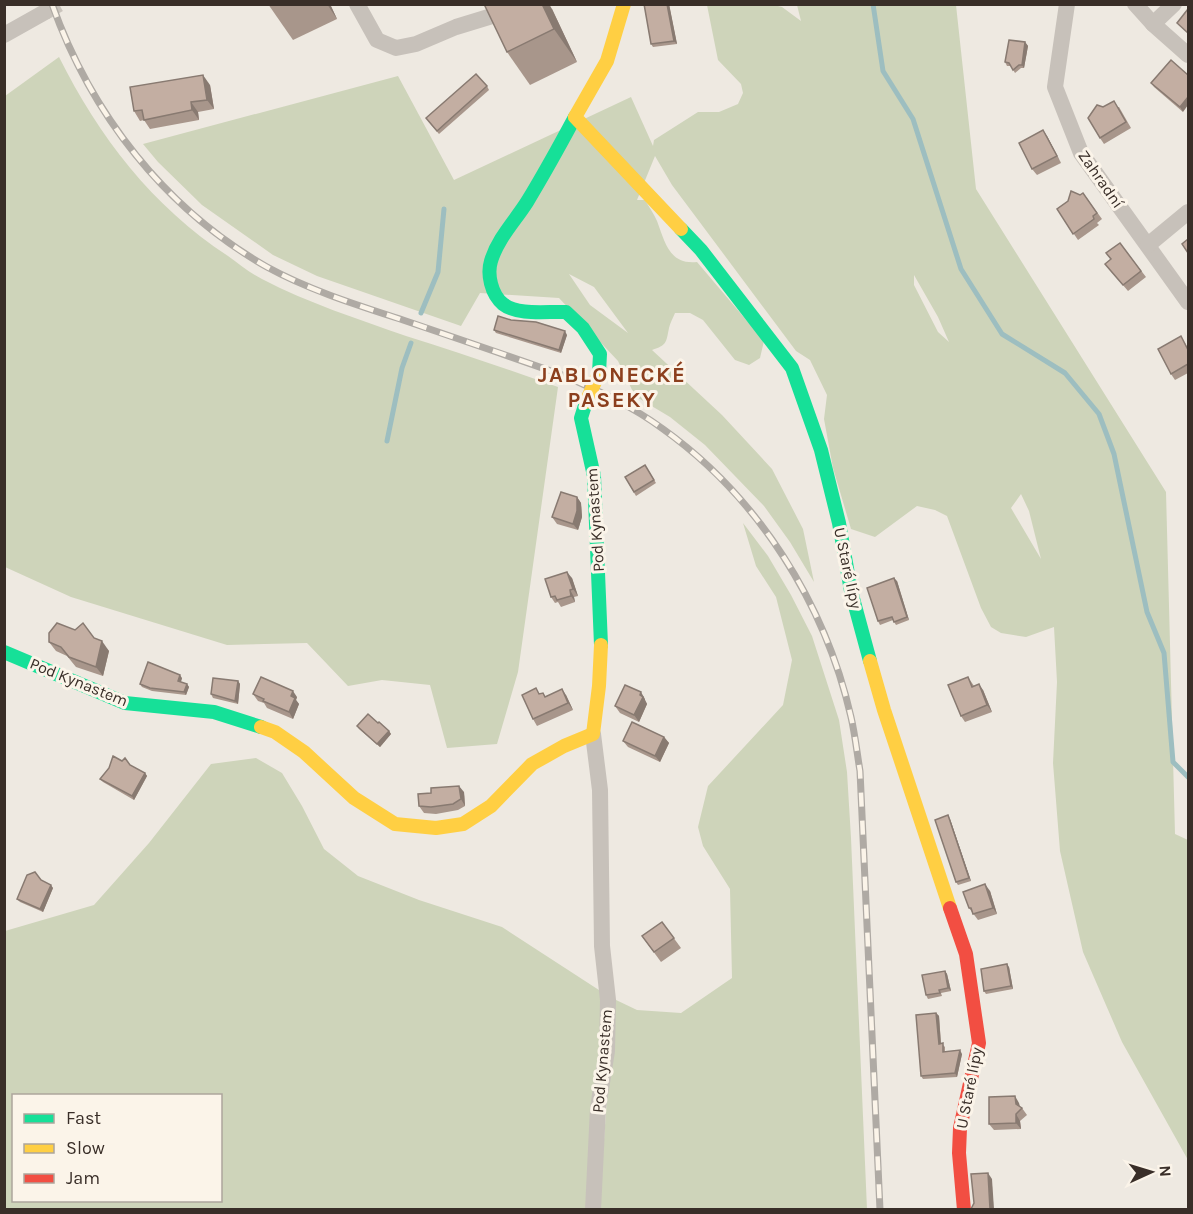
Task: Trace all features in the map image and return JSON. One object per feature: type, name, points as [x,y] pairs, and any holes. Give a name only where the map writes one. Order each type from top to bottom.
[{"type":"street","points":[[357,4],[377,40],[396,48],[416,44],[456,27],[492,16],[514,4]]},
{"type":"street","points":[[575,117],[607,61],[624,4]]},
{"type":"street","name":"Zahradní","points":[[1067,4],[1055,87],[1081,153],[1188,302]]},
{"type":"street","points":[[1135,4],[1188,55]]},
{"type":"street","points":[[1154,24],[1174,4]]},
{"type":"street","points":[[4,35],[45,12]]},
{"type":"street","name":"Pod Kynastem","points":[[575,117],[528,201],[498,244],[490,263],[489,275],[503,305],[518,309],[566,312],[582,328],[600,354],[599,373],[581,418],[594,476],[602,631],[593,734],[600,790],[602,946],[608,1000],[607,1051],[598,1108],[593,1209]]},
{"type":"street","name":"U Staré lípy","points":[[575,117],[701,250],[792,368],[822,450],[839,523],[851,591],[884,710],[966,954],[979,1043],[960,1128],[959,1153],[963,1209]]},
{"type":"street","points":[[1148,245],[1188,212]]},
{"type":"street","name":"Pod Kynastem","points":[[4,652],[125,703],[214,712],[275,732],[304,752],[354,798],[395,824],[436,828],[463,824],[491,806],[532,764],[564,746],[593,734]]},
{"type":"green space","points":[[707,5],[774,5],[782,7],[801,21],[797,5],[956,5],[976,189],[1166,492],[1175,834],[1188,840],[1188,1160],[1122,1042],[1083,952],[1060,851],[1053,763],[1057,682],[1054,627],[1026,637],[1001,633],[991,627],[981,608],[947,516],[935,510],[917,506],[875,537],[851,529],[833,468],[824,419],[827,395],[810,360],[796,351],[672,185],[655,156],[637,200],[645,200],[674,256],[680,260],[697,262],[764,341],[760,358],[749,365],[735,360],[703,320],[690,313],[675,313],[665,343],[652,350],[722,415],[772,469],[803,529],[814,582],[790,542],[764,506],[705,445],[670,417],[635,396],[618,361],[559,298],[480,293],[461,326],[317,276],[273,255],[202,205],[143,144],[398,76],[454,180],[631,97],[653,146],[654,140],[698,112],[719,112],[738,104],[743,93],[741,84],[718,60]],"holes":[[[569,274],[594,287],[628,333],[590,305]],[[914,275],[938,317],[949,342],[938,332],[914,285]],[[1021,494],[1029,511],[1041,559],[1011,508]]]},
{"type":"green space","points":[[59,57],[92,115],[130,168],[175,215],[258,277],[333,310],[558,387],[518,672],[497,744],[447,748],[430,685],[382,680],[348,686],[307,643],[227,645],[71,597],[5,567],[5,96]]},
{"type":"green space","points":[[743,523],[768,556],[812,636],[839,720],[847,772],[851,838],[867,1209],[599,1210],[614,999],[637,1010],[681,1013],[732,978],[730,889],[703,846],[698,827],[708,786],[783,705],[792,660],[776,597],[756,566]]},
{"type":"green space","points":[[256,758],[282,773],[324,849],[358,876],[419,900],[502,927],[602,992],[602,1049],[588,1209],[5,1210],[5,931],[94,905],[149,843],[211,764]]},
{"type":"building","points":[[484,4],[542,4],[554,29],[507,52]]},
{"type":"building","points":[[644,4],[667,4],[674,41],[651,44]]},
{"type":"building","points":[[1188,9],[1188,33],[1177,23]]},
{"type":"building","points":[[1009,40],[1025,42],[1022,65],[1013,70],[1009,63],[1005,62]]},
{"type":"building","points":[[1171,60],[1188,75],[1188,97],[1180,107],[1151,83]]},
{"type":"building","points":[[476,74],[487,86],[437,131],[426,118]]},
{"type":"building","points":[[203,75],[207,100],[191,102],[192,110],[144,120],[142,110],[134,111],[130,87]]},
{"type":"building","points":[[1114,101],[1126,122],[1100,138],[1088,118],[1097,105],[1103,107]]},
{"type":"building","points":[[1043,130],[1057,156],[1032,169],[1019,143]]},
{"type":"building","points":[[1071,191],[1080,195],[1083,193],[1097,213],[1093,216],[1094,219],[1073,234],[1057,209],[1068,201]]},
{"type":"building","points":[[1188,239],[1188,253],[1182,244]]},
{"type":"building","points":[[1120,243],[1141,271],[1123,285],[1105,264],[1111,259],[1106,253]]},
{"type":"building","points":[[498,316],[511,320],[536,322],[565,331],[559,350],[494,330]]},
{"type":"building","points":[[1181,336],[1188,350],[1188,364],[1171,374],[1158,349]]},
{"type":"building","points":[[645,465],[654,480],[634,492],[625,477]]},
{"type":"building","points":[[561,492],[577,497],[577,511],[573,524],[552,517]]},
{"type":"building","points":[[567,572],[573,589],[570,590],[571,596],[557,600],[555,596],[551,597],[545,579]]},
{"type":"building","points":[[894,578],[907,617],[894,622],[892,617],[878,621],[867,588]]},
{"type":"building","points":[[57,623],[75,630],[83,623],[94,638],[102,641],[96,667],[69,657],[61,647],[49,642],[49,633]]},
{"type":"building","points":[[148,662],[180,675],[178,681],[187,684],[184,692],[150,688],[140,684]]},
{"type":"building","points":[[261,677],[293,691],[291,696],[295,698],[289,712],[253,694]]},
{"type":"building","points":[[968,677],[972,687],[979,684],[987,705],[961,716],[948,685]]},
{"type":"building","points":[[213,678],[238,681],[235,701],[211,694]]},
{"type":"building","points":[[625,685],[641,692],[640,695],[643,697],[634,715],[615,706]]},
{"type":"building","points":[[536,688],[539,694],[543,693],[545,697],[562,689],[568,703],[533,719],[522,695]]},
{"type":"building","points":[[368,714],[389,731],[377,744],[357,726]]},
{"type":"building","points":[[632,722],[664,737],[655,756],[623,741]]},
{"type":"building","points":[[113,756],[122,761],[125,758],[130,765],[145,773],[132,796],[100,779],[109,768]]},
{"type":"building","points":[[459,786],[461,799],[453,804],[419,806],[418,794],[431,793],[431,788]]},
{"type":"building","points":[[948,815],[969,878],[956,882],[935,820]]},
{"type":"building","points":[[35,872],[41,880],[51,885],[40,909],[17,899],[27,875]]},
{"type":"building","points":[[985,884],[993,908],[973,914],[963,892]]},
{"type":"building","points":[[662,922],[674,938],[654,952],[642,936]]},
{"type":"building","points":[[1007,964],[1011,986],[984,991],[981,969]]},
{"type":"building","points":[[945,971],[948,988],[939,990],[940,993],[926,995],[922,975]]},
{"type":"building","points":[[936,1013],[939,1044],[943,1043],[943,1052],[960,1050],[955,1073],[921,1076],[916,1015]]},
{"type":"building","points":[[1015,1096],[1016,1104],[1022,1108],[1016,1114],[1016,1123],[989,1124],[989,1097]]},
{"type":"building","points":[[988,1173],[990,1209],[971,1209],[974,1203],[971,1174]]},
{"type":"waterway","points":[[873,4],[883,71],[913,119],[961,269],[1002,334],[1065,373],[1099,414],[1114,454],[1147,612],[1164,653],[1173,762],[1188,777]]},
{"type":"waterway","points":[[421,313],[438,272],[444,209]]},
{"type":"waterway","points":[[387,441],[402,368],[411,343]]},
{"type":"tunnel","points":[[45,12],[59,4]]},
{"type":"railway","points":[[52,4],[68,45],[110,120],[164,187],[230,244],[267,267],[316,290],[562,375],[627,406],[663,429],[697,456],[729,487],[783,556],[824,633],[839,675],[852,723],[860,771],[880,1210]]},
{"type":"traffic: fast","points":[[575,117],[527,202],[498,245],[491,261],[490,278],[499,300],[509,308],[525,312],[566,312],[583,328],[600,354],[599,373]]},
{"type":"traffic: fast","points":[[681,229],[701,250],[792,368],[821,450],[839,523],[851,591],[870,661]]},
{"type":"traffic: fast","points":[[586,402],[581,418],[594,476],[601,645]]},
{"type":"traffic: fast","points":[[4,652],[125,703],[214,712],[261,727]]},
{"type":"traffic: slow","points":[[624,4],[607,61],[575,117],[681,229]]},
{"type":"traffic: slow","points":[[586,402],[599,373]]},
{"type":"traffic: slow","points":[[261,727],[275,732],[304,752],[354,798],[395,824],[436,828],[463,824],[491,806],[532,764],[564,746],[593,734],[601,645]]},
{"type":"traffic: slow","points":[[870,661],[950,908]]},
{"type":"traffic: jam","points":[[950,908],[966,954],[979,1043],[960,1128],[959,1153],[964,1210]]},
{"type":"district","name":"JABLONECKÉ PASEKY","points":[[612,388]]}]
